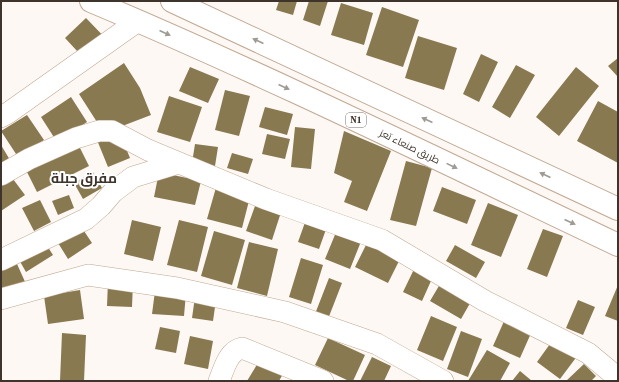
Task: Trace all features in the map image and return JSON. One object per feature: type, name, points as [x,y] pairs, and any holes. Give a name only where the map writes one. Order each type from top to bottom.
[{"type":"highway","name":"طريق صنعاء تعز","points":[[91,1],[353,118],[618,244]]},
{"type":"highway","points":[[172,1],[618,209]]},
{"type":"highway","points":[[353,118],[364,90]]},
{"type":"street","points":[[1,117],[138,21]]},
{"type":"street","points":[[1,175],[29,159],[76,138],[99,131],[112,131],[148,150],[266,199],[382,240],[485,301],[588,353],[618,378]]},
{"type":"street","points":[[1,260],[86,219],[101,206],[113,192],[133,177],[179,163]]},
{"type":"street","points":[[1,299],[88,275],[177,288],[285,312],[377,344],[443,381]]},
{"type":"street","points":[[219,381],[232,352],[242,348],[323,381]]},
{"type":"building","points":[[279,1],[297,1],[293,15],[276,10]]},
{"type":"building","points":[[309,1],[328,1],[320,26],[303,20]]},
{"type":"building","points":[[341,3],[373,13],[364,45],[331,35]]},
{"type":"building","points":[[382,7],[419,20],[403,67],[366,55]]},
{"type":"building","points":[[86,18],[112,45],[91,66],[65,38]]},
{"type":"building","points":[[418,36],[457,48],[444,90],[405,78]]},
{"type":"building","points":[[481,54],[498,62],[479,102],[463,94]]},
{"type":"building","points":[[618,58],[618,77],[608,66]]},
{"type":"building","points":[[124,63],[140,88],[151,115],[104,133],[79,94]]},
{"type":"building","points":[[516,65],[535,75],[510,118],[492,107]]},
{"type":"building","points":[[190,67],[219,79],[208,103],[179,91]]},
{"type":"building","points":[[576,67],[599,86],[559,136],[536,117]]},
{"type":"building","points":[[225,90],[250,96],[239,136],[215,130]]},
{"type":"building","points":[[169,96],[202,107],[190,142],[157,132]]},
{"type":"building","points":[[71,97],[87,122],[57,142],[41,117]]},
{"type":"building","points":[[598,101],[618,112],[618,163],[577,141]]},
{"type":"building","points":[[265,107],[293,114],[287,135],[259,127]]},
{"type":"building","points":[[27,115],[44,140],[18,157],[1,131]]},
{"type":"building","points":[[295,127],[315,129],[311,169],[291,167]]},
{"type":"building","points":[[119,131],[130,158],[108,167],[97,140]]},
{"type":"building","points":[[344,131],[391,151],[367,211],[344,202],[352,181],[334,173]]},
{"type":"building","points":[[267,134],[290,139],[285,159],[262,154]]},
{"type":"building","points":[[78,144],[89,166],[37,192],[26,170]]},
{"type":"building","points":[[195,144],[218,147],[215,166],[192,163]]},
{"type":"building","points":[[1,145],[10,160],[1,166]]},
{"type":"building","points":[[232,153],[253,159],[248,174],[227,168]]},
{"type":"building","points":[[406,161],[432,168],[416,226],[390,220]]},
{"type":"building","points":[[93,172],[102,188],[83,199],[74,183]]},
{"type":"building","points":[[159,172],[201,181],[195,205],[154,197]]},
{"type":"building","points":[[10,175],[25,195],[1,211],[1,181]]},
{"type":"building","points":[[217,184],[251,193],[242,228],[207,219]]},
{"type":"building","points":[[442,187],[476,200],[467,224],[433,211]]},
{"type":"building","points":[[69,195],[74,208],[58,215],[52,201]]},
{"type":"building","points":[[259,195],[284,203],[272,240],[246,231]]},
{"type":"building","points":[[40,200],[51,222],[34,231],[22,208]]},
{"type":"building","points":[[488,203],[518,215],[501,257],[471,245]]},
{"type":"building","points":[[308,214],[329,221],[319,249],[298,242]]},
{"type":"building","points":[[132,220],[161,227],[153,261],[124,254]]},
{"type":"building","points":[[179,220],[208,227],[197,272],[167,265]]},
{"type":"building","points":[[78,222],[92,243],[68,259],[55,238]]},
{"type":"building","points":[[339,225],[364,234],[350,269],[325,259]]},
{"type":"building","points":[[543,229],[563,236],[547,277],[527,269]]},
{"type":"building","points":[[214,231],[245,240],[232,285],[201,276]]},
{"type":"building","points":[[370,237],[403,253],[388,283],[355,267]]},
{"type":"building","points":[[44,241],[53,255],[26,272],[18,258]]},
{"type":"building","points":[[249,242],[278,249],[267,296],[237,288]]},
{"type":"building","points":[[455,245],[485,262],[476,278],[446,261]]},
{"type":"building","points":[[13,255],[26,284],[1,293],[1,261]]},
{"type":"building","points":[[301,258],[323,265],[311,304],[289,297]]},
{"type":"building","points":[[417,263],[435,272],[422,301],[403,292]]},
{"type":"building","points":[[446,274],[477,291],[461,319],[430,301]]},
{"type":"building","points":[[329,278],[342,283],[328,319],[315,314]]},
{"type":"building","points":[[108,281],[133,282],[132,307],[107,306]]},
{"type":"building","points":[[618,285],[618,321],[605,316]]},
{"type":"building","points":[[80,290],[84,319],[48,324],[44,296]]},
{"type":"building","points":[[155,291],[186,293],[184,316],[152,314]]},
{"type":"building","points":[[195,297],[216,300],[213,321],[192,318]]},
{"type":"building","points":[[578,300],[595,307],[583,335],[566,328]]},
{"type":"building","points":[[431,316],[457,327],[443,361],[417,350]]},
{"type":"building","points":[[505,319],[532,331],[520,358],[493,346]]},
{"type":"building","points":[[160,327],[180,331],[176,353],[155,349]]},
{"type":"building","points":[[461,331],[482,339],[468,377],[447,369]]},
{"type":"building","points":[[62,333],[86,335],[84,381],[60,381]]},
{"type":"building","points":[[190,336],[213,341],[208,369],[184,364]]},
{"type":"building","points":[[555,337],[578,355],[560,379],[537,362]]},
{"type":"building","points":[[328,338],[365,355],[353,381],[349,381],[315,365]]},
{"type":"building","points":[[487,350],[510,363],[500,381],[468,381]]},
{"type":"building","points":[[372,357],[391,366],[384,381],[360,381]]},
{"type":"building","points":[[261,358],[284,372],[279,381],[247,381]]},
{"type":"building","points":[[584,364],[596,376],[591,381],[566,381]]},
{"type":"building","points":[[520,371],[532,381],[512,381]]},
{"type":"district","name":"مفرق جبلة","points":[[84,178]]}]
